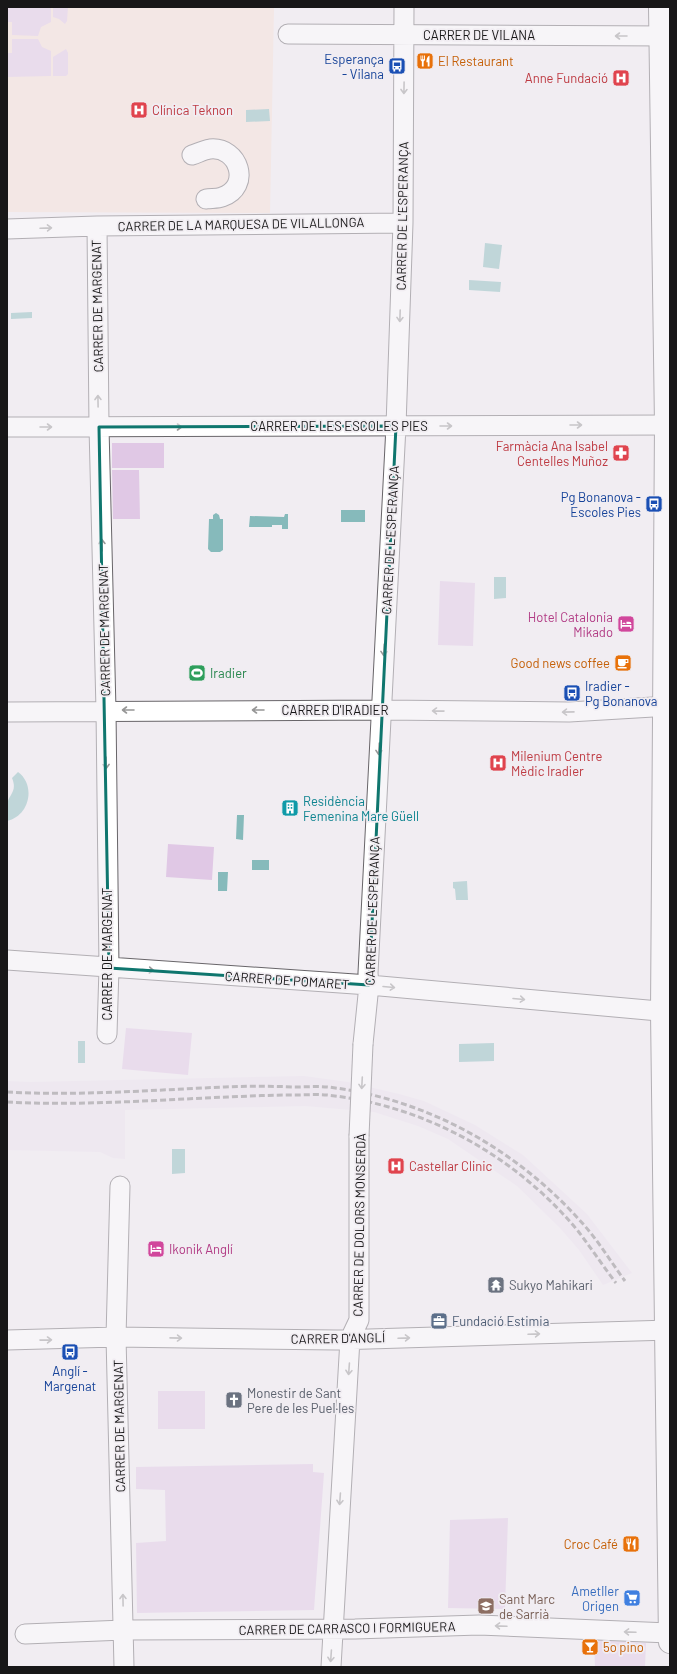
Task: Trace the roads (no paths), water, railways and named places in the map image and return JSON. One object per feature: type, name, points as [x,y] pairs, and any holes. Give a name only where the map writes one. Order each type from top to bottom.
[{"type":"street","name":"CARRER DE L'ESPERANÇA","points":[[364,1044],[369,985],[368,973],[396,426],[402,223],[404,7]]},
{"type":"street","points":[[660,7],[665,36],[668,425],[666,1012],[670,1637]]},
{"type":"street","name":"CARRER DE VILANA","points":[[288,34],[665,36]]},
{"type":"street","points":[[192,155],[210,149],[219,150],[229,155],[237,163],[240,173],[238,183],[232,192],[221,198],[206,198]]},
{"type":"street","name":"CARRER DE LA MARQUESA DE VILALLONGA","points":[[7,230],[97,226],[402,223]]},
{"type":"street","name":"CARRER DE MARGENAT","points":[[97,226],[98,427],[106,710],[109,968],[107,1034]]},
{"type":"street","name":"CARRER DE LES ESCOLES PIES","points":[[7,427],[668,425]]},
{"type":"street","name":"CARRER D'IRADIER","points":[[7,712],[106,710],[381,710],[569,712],[667,706]]},
{"type":"street","name":"CARRER DE POMARET","points":[[7,960],[369,985],[666,1012]]},
{"type":"street","name":"CARRER DE DOLORS MONSERDÀ","points":[[331,1667],[350,1339],[359,1320],[359,1136],[364,1044]]},
{"type":"street","name":"CARRER DE MARGENAT","points":[[120,1186],[116,1337],[124,1667]]},
{"type":"street","name":"CARRER D'ANGLÍ","points":[[7,1340],[116,1337],[350,1339],[668,1330]]},
{"type":"street","name":"CARRER DE CARRASCO I FORMIGUERA","points":[[25,1634],[124,1630],[479,1626],[670,1637]]},
{"type":"water","points":[[269,109],[270,121],[246,122],[246,110]]},
{"type":"water","points":[[485,243],[502,245],[499,269],[483,267]]},
{"type":"water","points":[[469,280],[501,282],[500,292],[469,290]]},
{"type":"water","points":[[32,312],[32,318],[11,319],[11,313]]},
{"type":"water","points":[[341,510],[365,510],[365,522],[341,522]]},
{"type":"water","points":[[216,513],[219,515],[220,519],[223,519],[223,550],[220,552],[211,552],[208,549],[209,519],[213,519],[213,515]]},
{"type":"water","points":[[285,514],[288,514],[288,529],[282,529],[282,525],[272,525],[272,527],[249,527],[250,516],[284,517]]},
{"type":"water","points":[[494,577],[506,577],[506,598],[494,599]]},
{"type":"water","points":[[18,772],[27,784],[28,800],[21,813],[15,818],[7,821],[7,805],[14,787],[12,778]]},
{"type":"water","points":[[237,815],[244,815],[243,840],[236,839]]},
{"type":"water","points":[[252,860],[269,860],[269,870],[252,870]]},
{"type":"water","points":[[218,872],[228,872],[227,891],[218,891]]},
{"type":"water","points":[[467,881],[468,900],[456,900],[453,882]]},
{"type":"water","points":[[78,1041],[85,1041],[85,1063],[78,1063]]},
{"type":"water","points":[[494,1043],[494,1061],[459,1062],[459,1044]]},
{"type":"water","points":[[172,1149],[185,1149],[185,1173],[172,1174]]},
{"type":"railway","points":[[7,1092],[88,1093],[260,1086],[328,1087],[365,1093],[401,1103],[436,1116],[469,1132],[530,1173],[558,1198],[584,1225],[625,1281]]},
{"type":"railway","points":[[7,1102],[90,1103],[260,1096],[327,1095],[363,1101],[398,1110],[433,1123],[466,1139],[497,1158],[526,1180],[553,1204],[578,1231],[616,1283]]},
{"type":"place","name":"El Restaurant","points":[[425,61]]},
{"type":"place","name":"Esperança - Vilana","points":[[397,66]]},
{"type":"place","name":"Anne Fundació","points":[[621,78]]},
{"type":"place","name":"Clínica Teknon","points":[[139,110]]},
{"type":"place","name":"Farmàcia Ana Isabel Centelles Muñoz","points":[[621,453]]},
{"type":"place","name":"Pg Bonanova - Escoles Pies","points":[[654,504]]},
{"type":"place","name":"Hotel Catalonia Mikado","points":[[626,624]]},
{"type":"place","name":"Good news coffee","points":[[623,663]]},
{"type":"place","name":"Iradier","points":[[197,673]]},
{"type":"place","name":"Iradier - Pg Bonanova","points":[[572,693]]},
{"type":"place","name":"Milenium Centre Mèdic Iradier","points":[[498,763]]},
{"type":"place","name":"Residència Femenina Mare Güell","points":[[290,808]]},
{"type":"place","name":"Castellar Clinic","points":[[396,1166]]},
{"type":"place","name":"Ikonik Anglí","points":[[156,1249]]},
{"type":"place","name":"Sukyo Mahikari","points":[[496,1285]]},
{"type":"place","name":"Fundació Estimia","points":[[439,1321]]},
{"type":"place","name":"Anglí - Margenat","points":[[70,1352]]},
{"type":"place","name":"Monestir de Sant Pere de les Puel·les","points":[[234,1400]]},
{"type":"place","name":"Croc Café","points":[[631,1544]]},
{"type":"place","name":"Ametller Origen","points":[[632,1598]]},
{"type":"place","name":"Sant Marc de Sarrià","points":[[486,1606]]},
{"type":"place","name":"5o pino","points":[[590,1647]]}]
